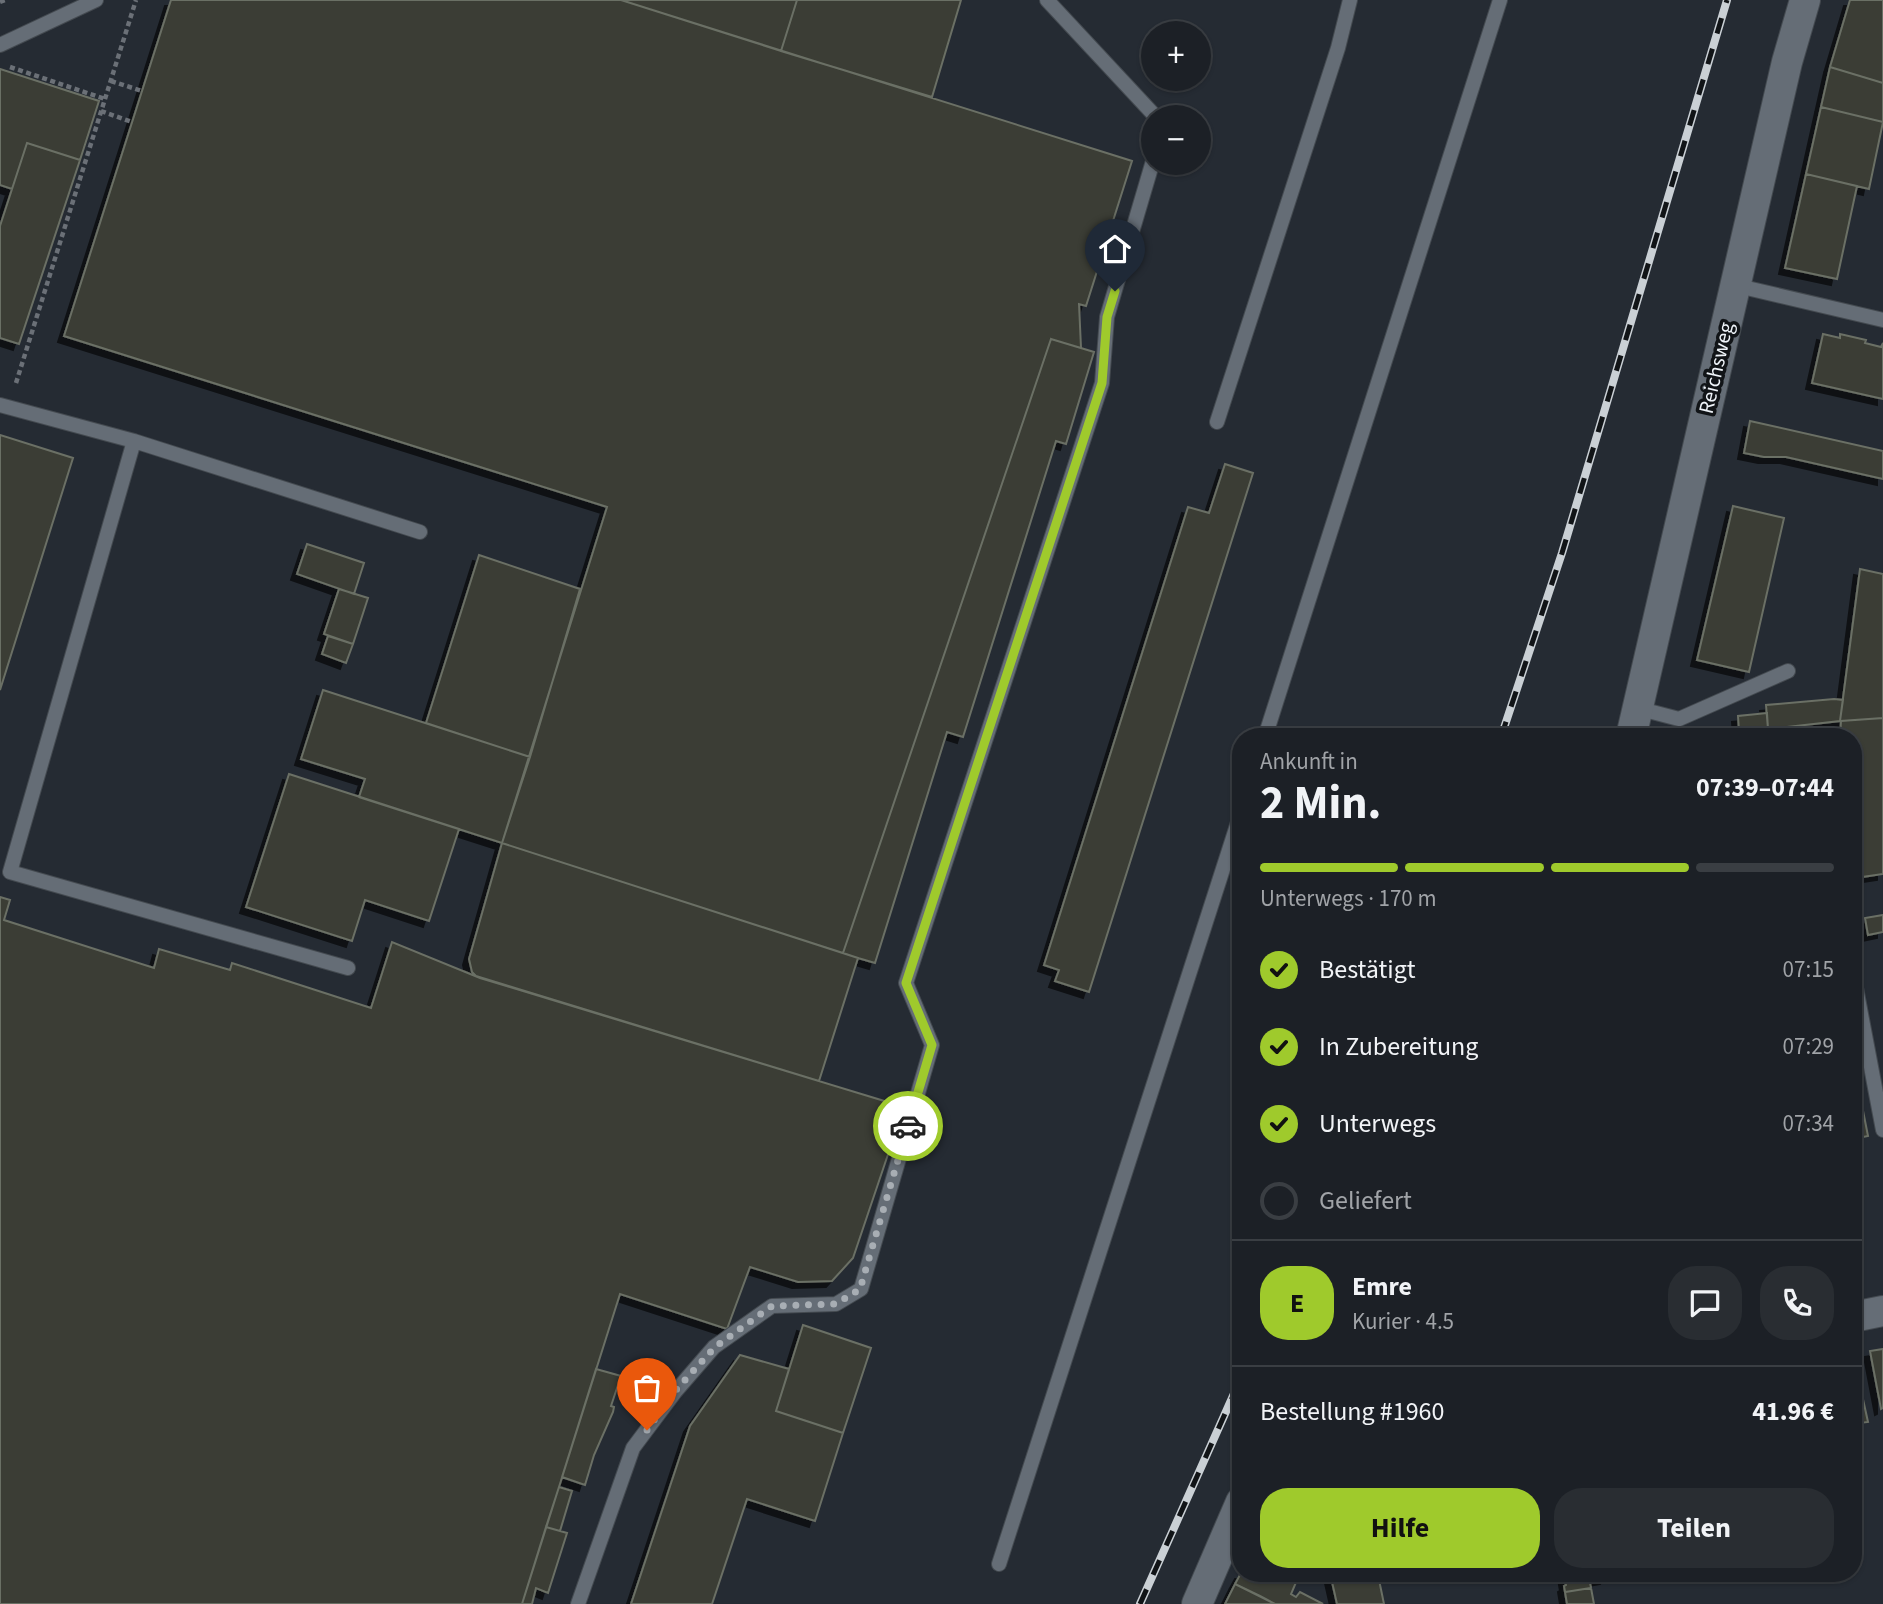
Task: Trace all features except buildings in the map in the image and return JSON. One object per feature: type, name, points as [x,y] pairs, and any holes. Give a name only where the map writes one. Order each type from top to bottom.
[{"type":"street","name":"Reichsweg","points":[[1634,722],[1734,285],[1787,62],[1805,0]]},
{"type":"street","points":[[1862,1315],[1883,1311]]},
{"type":"street","points":[[1197,1604],[1232,1523]]},
{"type":"lane","points":[[0,45],[96,0]]},
{"type":"lane","points":[[1047,0],[1145,105]]},
{"type":"lane","points":[[1217,422],[1338,48],[1350,0]]},
{"type":"lane","points":[[1268,728],[1500,0]]},
{"type":"lane","points":[[578,1604],[633,1448],[674,1392],[715,1347],[772,1306],[836,1304],[860,1289],[932,1045],[906,983],[1102,383],[1107,317],[1149,175]]},
{"type":"lane","points":[[1734,285],[1883,320]]},
{"type":"lane","points":[[4,406],[134,441],[420,532]]},
{"type":"lane","points":[[134,441],[10,872],[348,968]]},
{"type":"lane","points":[[1634,722],[1679,719],[1788,671]]},
{"type":"lane","points":[[999,1564],[1232,841]]},
{"type":"lane","points":[[1862,1019],[1883,1130]]},
{"type":"path","points":[[0,2],[5,0]]},
{"type":"path","points":[[4,406],[136,0]]},
{"type":"path","points":[[7,66],[105,99]]},
{"type":"path","points":[[111,80],[142,91]]},
{"type":"path","points":[[101,111],[132,122]]},
{"type":"railway","points":[[1504,728],[1562,553],[1727,0]]},
{"type":"railway","points":[[1140,1604],[1232,1398]]},
{"type":"way so far","points":[[647,1430],[674,1392],[715,1347],[772,1306],[836,1304],[860,1289],[908,1126]]},
{"type":"route","points":[[908,1126],[932,1045],[906,983],[1102,383],[1107,317],[1115,291]]}]
